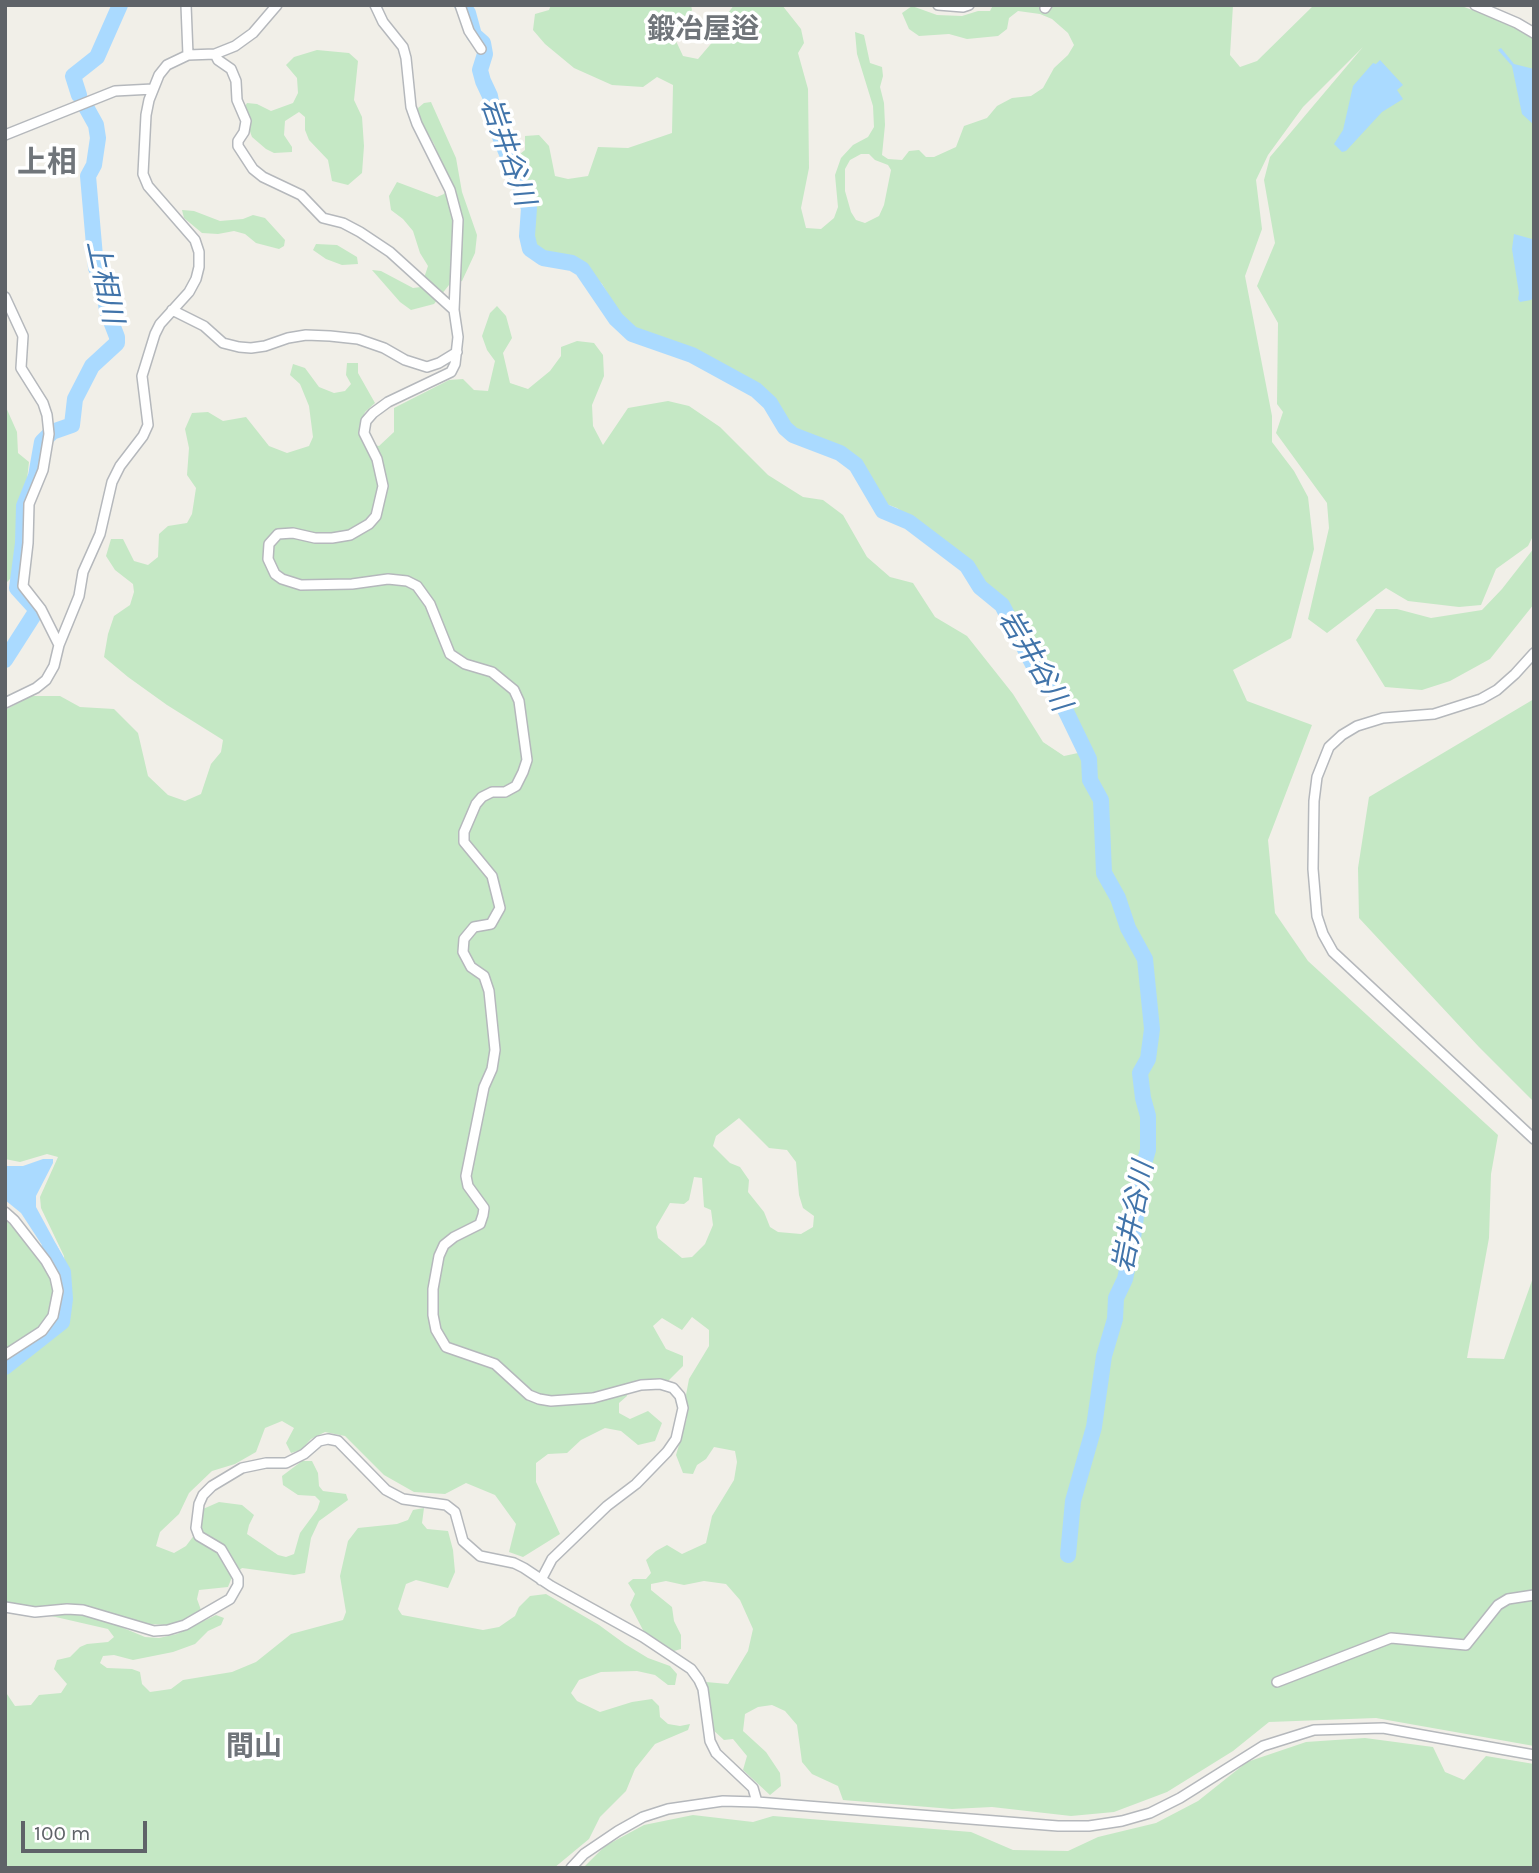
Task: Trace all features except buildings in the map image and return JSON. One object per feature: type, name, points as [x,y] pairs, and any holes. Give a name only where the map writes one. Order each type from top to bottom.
[{"type":"street","points":[[186,5],[188,55]]},
{"type":"street","points":[[5,703],[37,688],[46,680],[54,666],[59,645],[79,596],[83,572],[96,545],[112,482],[148,425],[142,376],[155,334],[189,292],[199,267],[199,252],[195,240],[148,186],[143,174],[147,105],[153,89],[167,65],[188,55],[215,54],[234,46],[253,33],[277,5]]},
{"type":"street","points":[[375,5],[383,22],[403,47],[411,107],[450,190],[458,220],[454,310],[458,337],[455,364],[451,372],[388,402],[366,421],[364,433],[377,459],[383,486],[376,516],[369,524],[350,535],[332,538],[315,538],[293,533],[278,534],[270,544],[268,559],[275,574],[301,585],[352,584],[388,579],[407,581],[417,586],[430,604],[450,654],[465,664],[492,673],[514,690],[519,701],[527,760],[523,772],[516,786],[505,792],[492,792],[476,803],[464,832],[464,842],[492,876],[500,908],[491,924],[474,927],[464,939],[463,952],[471,967],[484,976],[489,991],[495,1049],[492,1069],[484,1087],[466,1176],[468,1186],[484,1208],[483,1215],[480,1224],[444,1245],[439,1256],[433,1289],[436,1330],[446,1347],[495,1364],[529,1395],[539,1399],[551,1401],[593,1398],[641,1385],[660,1384],[673,1388],[680,1396],[683,1408],[676,1439],[667,1452],[636,1484],[607,1506],[552,1559],[541,1580]]},
{"type":"street","points":[[460,5],[470,31],[481,49]]},
{"type":"street","points":[[938,5],[969,5]]},
{"type":"street","points":[[1475,5],[1534,33]]},
{"type":"street","points":[[215,54],[218,60],[231,69],[236,81],[237,100],[246,121],[238,146],[253,169],[263,177],[301,195],[323,218],[343,223],[390,252],[454,310]]},
{"type":"street","points":[[5,135],[115,91],[153,89]]},
{"type":"street","points":[[5,297],[23,336],[21,368],[43,403],[49,432],[43,470],[29,504],[23,586],[41,609],[59,645]]},
{"type":"street","points":[[172,310],[204,326],[223,343],[239,347],[265,346],[306,335],[330,335],[384,348],[405,360],[427,367],[457,352]]},
{"type":"street","points":[[1534,653],[1497,690],[1480,699],[1434,714],[1382,718],[1357,726],[1329,747],[1318,777],[1314,801],[1313,869],[1317,916],[1322,934],[1333,952],[1534,1139]]},
{"type":"street","points":[[5,1212],[15,1220],[46,1261],[55,1277],[58,1291],[53,1316],[42,1331],[5,1355]]},
{"type":"street","points":[[5,1606],[35,1612],[83,1610],[155,1631],[185,1626],[230,1599],[238,1585],[238,1578],[221,1549],[199,1536],[196,1528],[203,1495],[212,1486],[242,1468],[286,1463],[304,1454],[319,1441],[338,1441],[386,1490],[403,1499],[446,1505],[455,1512],[463,1541],[480,1556],[513,1563],[643,1637],[691,1669],[703,1689],[709,1741],[716,1753],[753,1788],[757,1794],[757,1802]]},
{"type":"street","points":[[1278,1682],[1391,1638],[1466,1646],[1498,1605],[1508,1599],[1534,1595]]},
{"type":"street","points":[[570,1868],[584,1854],[643,1817],[696,1804],[757,1802],[1058,1826],[1089,1826],[1122,1821],[1150,1813],[1180,1798],[1263,1745],[1314,1730],[1382,1728],[1534,1755]]},
{"type":"green space","points":[[551,5],[691,5],[692,10],[676,41],[683,56],[698,59],[715,39],[723,20],[734,5],[782,5],[801,29],[804,43],[798,53],[808,89],[809,168],[801,208],[806,228],[821,229],[834,218],[838,207],[835,175],[841,158],[853,145],[868,137],[874,127],[873,106],[857,54],[855,32],[864,35],[870,63],[882,67],[880,87],[885,125],[882,155],[888,159],[902,160],[909,151],[919,150],[926,157],[934,157],[956,147],[964,126],[987,118],[997,106],[1012,98],[1031,96],[1043,88],[1054,68],[1074,45],[1068,33],[1052,19],[1040,14],[1018,11],[1009,18],[1007,29],[998,36],[967,39],[949,34],[919,36],[909,29],[902,13],[912,6],[937,15],[962,16],[978,11],[990,11],[993,5],[1233,5],[1230,55],[1240,67],[1257,61],[1314,5],[1459,5],[1509,24],[1534,38],[1534,534],[1528,546],[1496,569],[1481,605],[1459,607],[1408,601],[1386,588],[1327,633],[1308,619],[1329,528],[1327,503],[1276,433],[1283,412],[1277,404],[1278,323],[1257,286],[1275,243],[1264,180],[1270,157],[1363,47],[1303,107],[1268,155],[1256,180],[1262,229],[1245,276],[1272,416],[1272,442],[1294,471],[1308,497],[1314,549],[1291,638],[1233,670],[1247,701],[1312,725],[1268,840],[1275,913],[1308,961],[1498,1135],[1491,1174],[1489,1238],[1467,1358],[1504,1359],[1534,1275],[1534,1746],[1376,1718],[1269,1722],[1233,1751],[1167,1792],[1114,1812],[1071,1816],[992,1807],[952,1809],[843,1800],[838,1786],[812,1774],[802,1762],[797,1725],[785,1711],[772,1705],[758,1707],[745,1714],[743,1731],[766,1752],[780,1773],[781,1786],[770,1795],[743,1770],[747,1756],[733,1739],[724,1740],[712,1729],[706,1682],[728,1684],[748,1651],[753,1629],[740,1600],[726,1584],[704,1581],[684,1585],[666,1581],[651,1584],[651,1590],[672,1607],[674,1621],[681,1635],[681,1649],[674,1651],[644,1632],[630,1605],[635,1594],[628,1583],[633,1579],[646,1579],[651,1573],[646,1560],[656,1551],[667,1545],[682,1554],[706,1543],[712,1516],[734,1480],[737,1462],[735,1451],[714,1447],[706,1459],[697,1465],[693,1474],[683,1473],[676,1455],[687,1418],[686,1395],[689,1379],[709,1346],[709,1330],[692,1317],[682,1330],[662,1318],[653,1326],[666,1349],[683,1356],[683,1366],[668,1381],[645,1380],[629,1383],[627,1396],[619,1403],[619,1413],[630,1419],[648,1411],[662,1423],[655,1441],[638,1445],[621,1431],[605,1428],[581,1440],[567,1453],[548,1454],[536,1463],[536,1482],[560,1534],[523,1557],[509,1552],[516,1524],[495,1495],[466,1483],[445,1494],[414,1492],[384,1475],[345,1436],[325,1432],[311,1439],[301,1450],[291,1453],[286,1443],[294,1428],[282,1421],[265,1428],[256,1452],[235,1464],[212,1471],[189,1493],[179,1514],[160,1532],[156,1546],[174,1553],[186,1546],[201,1526],[203,1509],[219,1502],[242,1505],[254,1515],[247,1534],[278,1555],[286,1557],[294,1554],[300,1533],[317,1510],[320,1501],[315,1496],[298,1495],[283,1485],[282,1476],[302,1461],[312,1461],[323,1491],[346,1494],[348,1500],[319,1521],[311,1538],[305,1573],[294,1575],[242,1568],[232,1577],[228,1587],[199,1590],[197,1599],[201,1610],[188,1621],[168,1625],[147,1624],[93,1609],[43,1608],[5,1603],[5,1219],[39,1256],[50,1276],[65,1270],[64,1256],[41,1208],[40,1197],[58,1157],[47,1154],[20,1162],[5,1159],[5,710],[31,696],[60,696],[80,707],[114,709],[138,733],[148,776],[168,795],[185,801],[201,794],[211,764],[221,752],[223,740],[167,705],[104,657],[114,616],[130,605],[134,592],[133,584],[115,570],[106,556],[111,539],[123,539],[134,561],[148,565],[158,557],[159,534],[168,526],[187,523],[192,514],[196,488],[187,475],[189,448],[185,429],[192,413],[208,412],[223,421],[246,417],[269,446],[287,453],[309,446],[313,437],[309,406],[300,384],[290,375],[293,364],[305,368],[319,387],[334,393],[345,391],[351,384],[346,375],[347,363],[358,363],[358,373],[375,403],[365,412],[360,427],[367,443],[379,446],[394,432],[394,408],[449,380],[463,379],[474,390],[488,391],[495,361],[482,336],[490,313],[497,306],[506,316],[512,338],[503,353],[510,383],[528,389],[550,371],[561,356],[561,347],[577,341],[594,343],[603,355],[604,376],[592,405],[593,426],[603,445],[628,408],[668,401],[689,406],[720,427],[768,475],[803,497],[823,500],[843,515],[867,557],[890,577],[913,583],[935,617],[967,636],[1013,694],[1043,742],[1064,756],[1078,753],[1081,740],[1062,693],[1042,672],[1027,650],[1008,608],[980,580],[965,558],[897,508],[886,504],[858,461],[837,447],[801,435],[788,426],[771,397],[739,374],[704,355],[638,331],[622,318],[602,284],[577,259],[551,256],[533,246],[530,233],[533,207],[515,158],[525,150],[525,136],[539,135],[549,146],[555,176],[568,179],[588,176],[598,147],[628,148],[672,133],[673,85],[657,77],[643,87],[612,85],[574,68],[545,44],[533,30],[535,14],[549,10]],"holes":[[[861,154],[869,154],[875,160],[888,165],[891,170],[879,216],[865,223],[856,220],[845,191],[845,169],[850,160]],[[739,1118],[769,1148],[787,1150],[796,1162],[799,1195],[803,1208],[814,1216],[813,1227],[801,1234],[778,1232],[770,1227],[764,1212],[748,1192],[749,1180],[740,1167],[730,1163],[713,1146],[716,1136]],[[694,1177],[702,1178],[704,1207],[711,1210],[713,1225],[705,1244],[692,1257],[682,1258],[658,1238],[656,1227],[670,1203],[684,1204],[689,1200]]]},
{"type":"green space","points":[[317,50],[349,53],[358,61],[354,100],[362,117],[362,173],[348,185],[332,181],[328,160],[309,140],[305,130],[305,117],[299,112],[285,121],[284,135],[292,147],[292,152],[274,153],[252,137],[244,108],[247,103],[257,104],[271,111],[293,103],[298,93],[297,78],[286,65],[294,57]]},
{"type":"green space","points":[[431,102],[456,158],[462,192],[477,235],[475,253],[462,281],[449,285],[434,304],[411,310],[400,302],[372,270],[381,271],[413,288],[421,287],[428,266],[420,253],[413,231],[391,210],[389,196],[397,182],[437,197],[444,194],[449,181],[434,144],[418,117],[418,108]]},
{"type":"green space","points":[[182,210],[194,211],[220,221],[243,219],[253,215],[265,218],[285,240],[284,246],[279,249],[256,243],[245,234],[234,231],[202,233],[184,218]]},
{"type":"green space","points":[[316,244],[337,245],[357,257],[358,264],[342,265],[326,259],[313,250]]},
{"type":"green space","points":[[5,405],[17,432],[18,453],[29,462],[18,510],[19,544],[15,574],[5,584]]},
{"type":"green space","points":[[1534,548],[1534,604],[1490,659],[1450,681],[1422,690],[1385,687],[1356,640],[1376,609],[1397,609],[1431,618],[1482,610]]},
{"type":"green space","points":[[1534,699],[1534,1102],[1359,918],[1358,868],[1369,797]]},
{"type":"green space","points":[[424,1508],[422,1523],[427,1529],[448,1531],[455,1572],[448,1588],[416,1580],[406,1584],[398,1609],[402,1615],[483,1630],[499,1627],[515,1616],[519,1607],[530,1596],[546,1594],[648,1658],[670,1666],[677,1674],[675,1685],[668,1685],[655,1675],[637,1671],[601,1672],[579,1680],[571,1693],[577,1701],[600,1712],[652,1699],[659,1706],[660,1717],[668,1724],[690,1724],[688,1730],[655,1744],[635,1769],[626,1791],[600,1817],[589,1839],[554,1868],[5,1868],[5,1691],[15,1706],[31,1705],[39,1695],[61,1693],[67,1684],[54,1669],[57,1660],[70,1657],[87,1644],[108,1642],[114,1637],[108,1629],[47,1615],[68,1611],[97,1617],[145,1637],[159,1638],[177,1634],[216,1615],[224,1618],[221,1625],[208,1631],[195,1644],[173,1652],[133,1660],[114,1655],[103,1656],[100,1663],[107,1668],[140,1672],[142,1684],[150,1692],[171,1689],[183,1680],[232,1672],[256,1662],[291,1634],[343,1620],[346,1612],[340,1576],[348,1541],[358,1528],[397,1524],[408,1520],[413,1510]]},
{"type":"green space","points":[[1365,1738],[1433,1747],[1445,1772],[1464,1780],[1486,1756],[1534,1764],[1534,1868],[583,1868],[605,1846],[644,1825],[693,1815],[753,1822],[773,1816],[971,1832],[1013,1850],[1068,1851],[1098,1837],[1156,1823],[1198,1801],[1247,1762],[1306,1742]]},
{"type":"water","points":[[1501,48],[1514,64],[1534,69],[1534,125],[1522,114],[1512,66],[1498,50]]},
{"type":"water","points":[[1380,60],[1403,85],[1397,90],[1403,99],[1382,112],[1346,151],[1342,152],[1334,144],[1343,130],[1353,86],[1373,63],[1376,64]]},
{"type":"water","points":[[1532,218],[1534,296],[1531,300],[1520,302],[1512,249],[1514,234],[1532,239]]},
{"type":"water","points":[[43,1159],[53,1159],[53,1163],[36,1196],[36,1207],[62,1255],[62,1264],[55,1265],[21,1213],[5,1200],[5,1166],[23,1166]]},
{"type":"waterway","name":"上相川","points":[[79,95],[73,76],[97,57],[120,5]]},
{"type":"waterway","name":"岩井谷川","points":[[462,5],[468,13],[474,35],[483,43],[485,54],[480,70],[483,81],[490,96],[496,127],[529,208],[527,236],[530,249],[543,258],[572,263],[582,269],[616,319],[632,334],[692,355],[756,390],[770,403],[785,428],[793,435],[840,453],[856,465],[883,511],[909,522],[967,566],[980,587],[1002,605],[1038,674],[1058,695],[1089,759],[1090,780],[1101,800],[1104,873],[1145,959],[1152,1029],[1148,1059],[1140,1073],[1148,1116],[1148,1150],[1143,1167],[1131,1252],[1125,1279],[1116,1298],[1115,1319],[1104,1356],[1094,1427],[1073,1501],[1068,1555]]},
{"type":"waterway","name":"上相川","points":[[5,660],[37,610],[17,588],[23,543],[24,506],[36,476],[42,442],[52,432],[72,425],[75,399],[92,366],[117,343],[107,311],[103,282],[96,268],[88,176],[94,165],[98,138],[96,125],[86,107]]},
{"type":"waterway","name":"上相川","points":[[5,1367],[62,1322],[65,1299],[63,1272],[49,1248]]},
{"type":"district","name":"鍛冶屋逧","points":[[703,30]]},
{"type":"district","name":"上相","points":[[47,163]]},
{"type":"district","name":"間山","points":[[254,1747]]}]
